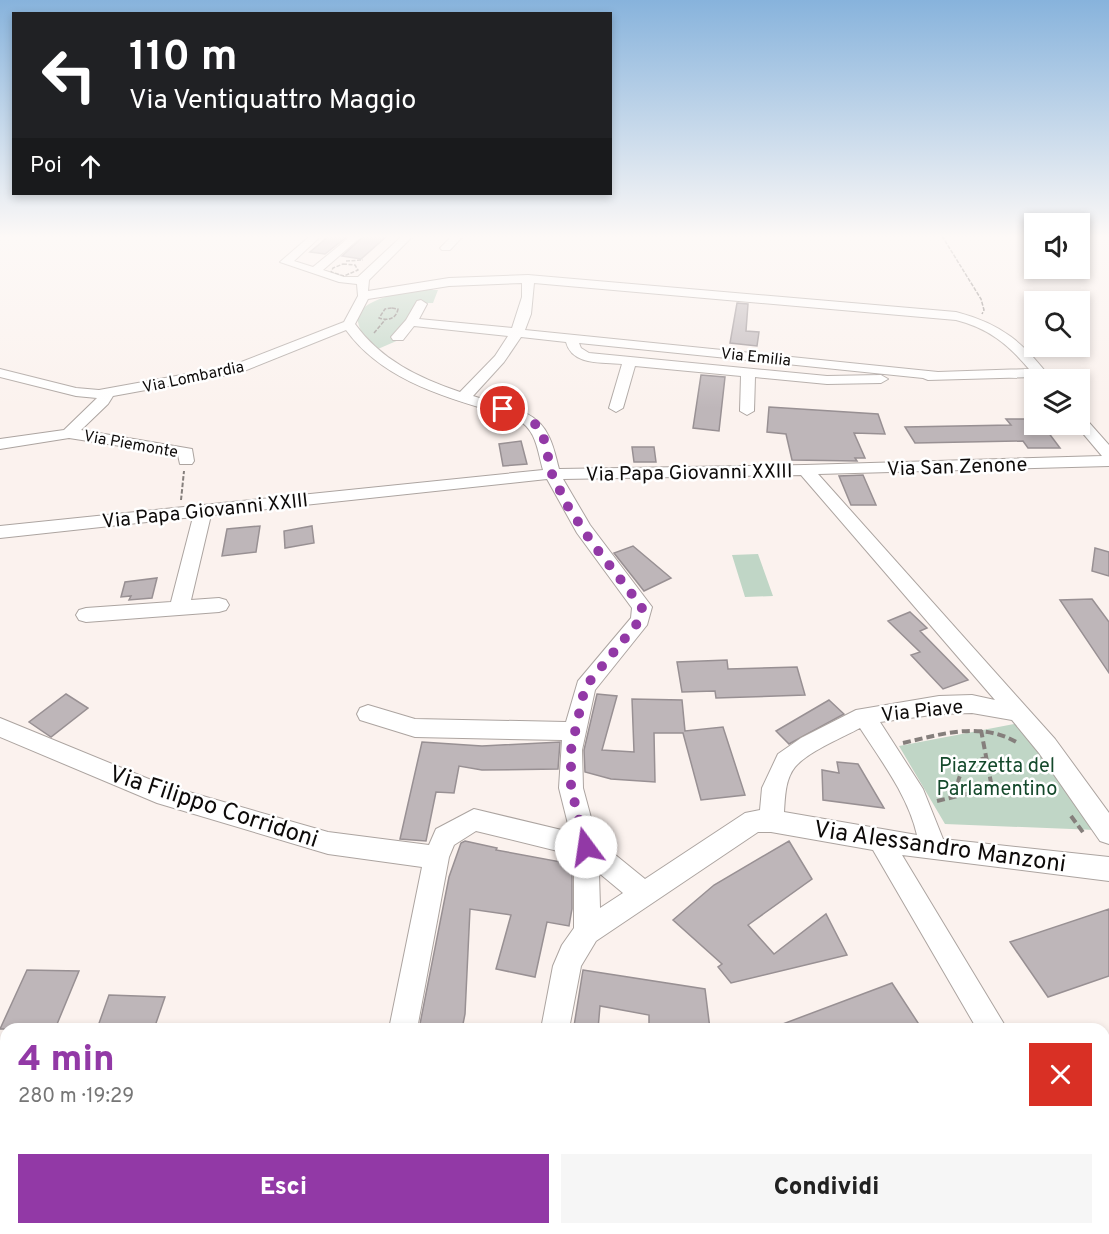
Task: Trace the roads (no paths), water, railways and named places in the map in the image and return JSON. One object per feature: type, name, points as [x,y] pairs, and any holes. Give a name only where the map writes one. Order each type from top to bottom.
[{"type":"street","points":[[363,294],[352,329],[369,351],[384,363],[464,396],[531,420],[542,431],[552,474],[567,505],[592,543],[642,607],[640,620],[585,687],[571,750],[571,788],[586,847],[588,932]]},
{"type":"street","points":[[464,396],[496,365],[518,332],[526,308],[527,294]]},
{"type":"street","points":[[707,294],[956,316],[995,328],[1014,342],[1036,369]]},
{"type":"street","points":[[398,338],[411,322],[421,304]]},
{"type":"street","name":"Via Emilia","points":[[411,322],[940,376]]},
{"type":"street","name":"Via Lombardia","points":[[0,373],[76,392],[107,393],[234,370],[311,338],[352,329]]},
{"type":"street","name":"Via Emilia","points":[[572,338],[574,349],[581,355],[827,380],[1024,376]]},
{"type":"street","points":[[616,408],[630,361]]},
{"type":"street","points":[[747,411],[748,372]]},
{"type":"street","name":"Via Piemonte","points":[[69,433],[103,401],[107,393]]},
{"type":"street","name":"Via Piemonte","points":[[0,444],[69,433],[186,452],[186,460]]},
{"type":"street","points":[[1089,435],[1105,459],[1109,475]]},
{"type":"street","name":"Via San Zenone","points":[[805,470],[1105,459]]},
{"type":"street","name":"Via Papa Giovanni XXIII","points":[[0,532],[552,474],[805,470],[1019,713]]},
{"type":"street","points":[[179,608],[204,509]]},
{"type":"street","points":[[86,615],[219,605]]},
{"type":"street","name":"Via Piave","points":[[771,821],[774,788],[786,761],[809,745],[864,716],[939,705],[972,704],[1019,713]]},
{"type":"street","points":[[1019,713],[1047,746],[1098,835]]},
{"type":"street","points":[[368,714],[415,728],[575,731]]},
{"type":"street","points":[[864,716],[908,782],[927,821],[933,849]]},
{"type":"street","name":"Via Filippo Corridoni","points":[[0,727],[157,793],[254,822],[328,843],[436,857]]},
{"type":"street","points":[[404,1023],[436,857],[445,837],[474,820],[586,847],[644,894]]},
{"type":"street","points":[[556,1023],[564,970],[575,945],[588,932],[742,828],[754,821],[771,821]]},
{"type":"street","name":"Via Alessandro Manzoni","points":[[771,821],[933,849],[1109,869]]},
{"type":"street","points":[[884,841],[886,852],[989,1023]]},
{"type":"park label","name":"Piazzetta del Parlamentino","points":[[997,776]]}]
